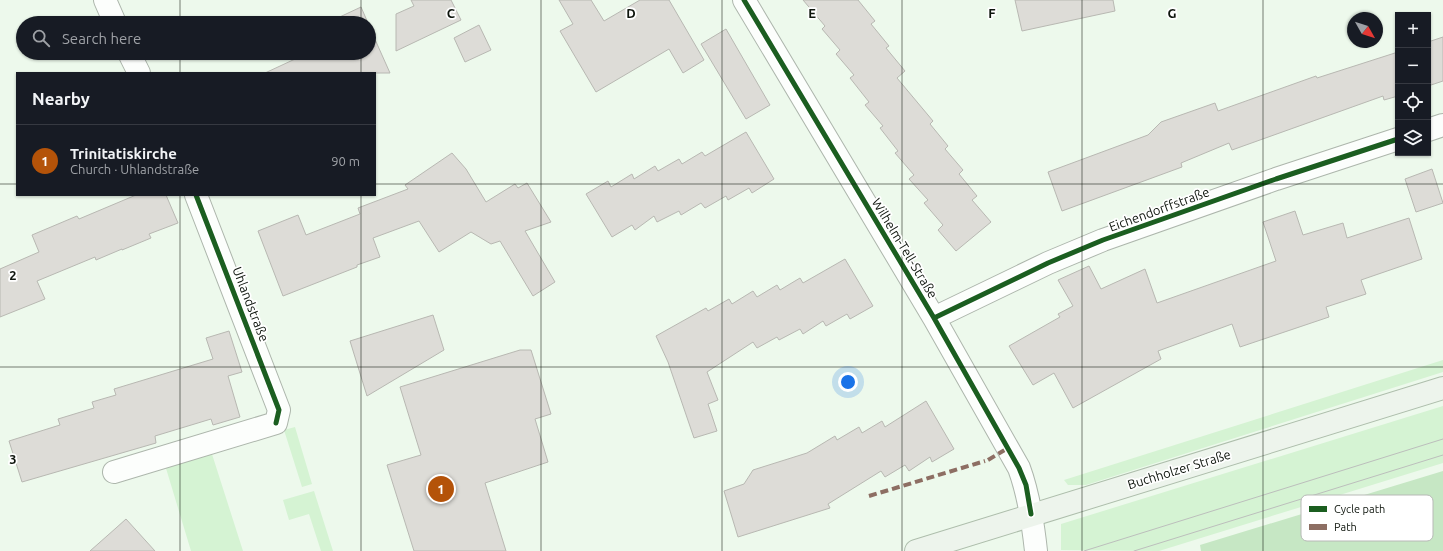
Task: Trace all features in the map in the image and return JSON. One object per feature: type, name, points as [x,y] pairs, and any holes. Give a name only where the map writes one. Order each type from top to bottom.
[{"type":"main road","name":"Buchholzer Straße","points":[[916,551],[1443,388]]},
{"type":"street","points":[[105,0],[112,16]]},
{"type":"street","name":"Wilhelm-Tell-Straße","points":[[744,0],[934,318],[1020,468],[1026,485],[1032,514],[1036,551]]},
{"type":"street","points":[[132,60],[138,72]]},
{"type":"street","points":[[1431,129],[1443,125]]},
{"type":"street","name":"Eichendorffstraße","points":[[934,318],[1048,264],[1103,240],[1276,179],[1395,141]]},
{"type":"street","name":"Uhlandstraße","points":[[114,472],[276,423],[279,410],[196,196]]},
{"type":"green space","points":[[1443,360],[1443,372],[1086,485],[1068,485],[1064,480]]},
{"type":"green space","points":[[1443,406],[1443,463],[1340,495],[1301,495],[1301,507],[1159,551],[1061,550],[1061,524]]},
{"type":"green space","points":[[295,427],[312,484],[302,487],[284,430]]},
{"type":"green space","points":[[211,451],[243,551],[191,551],[165,465]]},
{"type":"green space","points":[[1443,471],[1443,551],[1201,551],[1200,545],[1301,514],[1301,541],[1433,541],[1433,495],[1364,495]]},
{"type":"green space","points":[[314,491],[333,551],[321,551],[309,514],[289,520],[283,500]]},
{"type":"building","points":[[411,0],[451,0],[461,20],[396,51],[396,14],[414,6]]},
{"type":"building","points":[[559,0],[591,0],[604,21],[640,0],[669,0],[704,60],[683,73],[669,49],[596,92],[560,31],[573,24]]},
{"type":"building","points":[[803,0],[858,0],[875,21],[871,24],[889,46],[886,48],[905,71],[897,78],[933,121],[930,124],[948,146],[945,149],[963,170],[959,174],[977,196],[972,200],[991,222],[956,251],[938,230],[943,225],[924,203],[928,200],[909,179],[914,175],[895,153],[898,151],[880,128],[883,126],[865,105],[869,102],[850,78],[854,75],[836,54],[840,50],[822,29],[825,26]]},
{"type":"building","points":[[1015,0],[1113,0],[1115,11],[1022,31]]},
{"type":"building","points":[[361,7],[365,16],[342,16]]},
{"type":"building","points":[[479,25],[491,50],[465,62],[454,38]]},
{"type":"building","points":[[726,29],[770,105],[746,119],[701,44]]},
{"type":"building","points":[[1443,37],[1443,81],[1431,85],[1431,48],[1431,41]]},
{"type":"building","points":[[376,42],[390,73],[376,72],[267,72],[293,60],[376,60]]},
{"type":"building","points":[[1395,53],[1395,97],[1384,100],[1383,96],[1232,150],[1229,143],[1181,163],[1182,167],[1062,211],[1048,172],[1148,135],[1161,122],[1215,103],[1218,111],[1316,76],[1317,78]]},
{"type":"building","points":[[746,132],[774,179],[752,193],[749,188],[728,200],[726,196],[705,208],[701,203],[681,215],[679,211],[657,222],[654,216],[635,230],[632,225],[612,237],[586,194],[608,181],[611,187],[632,174],[634,179],[655,166],[658,171],[679,159],[682,164],[702,152],[705,156]]},
{"type":"building","points":[[452,153],[466,169],[486,202],[515,184],[518,188],[527,183],[551,222],[525,231],[555,282],[533,296],[500,241],[491,244],[471,232],[439,252],[419,221],[373,238],[380,257],[283,296],[258,231],[298,215],[306,235],[360,214],[358,208],[408,189],[405,185]]},
{"type":"building","points":[[1432,169],[1443,203],[1416,212],[1405,179]]},
{"type":"building","points":[[134,196],[166,196],[178,223],[149,234],[151,238],[122,250],[96,260],[95,257],[37,281],[45,299],[0,317],[0,269],[39,252],[32,235],[77,216],[79,219]]},
{"type":"building","points":[[1295,211],[1303,235],[1343,223],[1347,238],[1409,218],[1422,259],[1361,280],[1366,294],[1326,307],[1329,317],[1240,347],[1232,324],[1158,351],[1161,359],[1073,408],[1054,373],[1033,385],[1009,346],[1060,317],[1058,314],[1073,306],[1058,280],[1089,266],[1101,289],[1145,269],[1157,303],[1276,261],[1263,222]]},
{"type":"building","points":[[845,259],[873,306],[850,319],[847,314],[826,326],[823,321],[803,334],[800,329],[779,340],[777,337],[757,348],[753,342],[707,372],[718,400],[708,404],[717,431],[694,438],[668,362],[656,336],[706,308],[708,311],[729,299],[732,304],[753,291],[757,297],[777,285],[780,290],[800,278],[803,283]]},
{"type":"building","points":[[433,315],[444,350],[367,396],[350,341]]},
{"type":"building","points":[[229,331],[242,372],[228,376],[240,417],[213,425],[211,419],[155,436],[156,443],[22,482],[9,441],[60,425],[58,419],[94,408],[92,402],[116,395],[114,389],[213,359],[206,338]]},
{"type":"building","points":[[520,350],[531,350],[551,414],[535,419],[548,462],[485,483],[506,551],[414,551],[387,465],[421,455],[400,387]]},
{"type":"building","points":[[926,401],[954,449],[932,462],[930,457],[909,471],[905,465],[885,477],[881,471],[828,504],[830,508],[738,537],[724,491],[744,484],[753,470],[807,453],[835,436],[837,440],[859,427],[862,433],[882,421],[885,427]]},
{"type":"building","points":[[126,519],[155,551],[90,551],[116,528]]},
{"type":"tram line","points":[[1084,551],[1443,439]]},
{"type":"tram line","points":[[1314,495],[1443,455]]},
{"type":"tram line","points":[[1134,551],[1301,499]]},
{"type":"marked path","points":[[988,460],[1008,448]]},
{"type":"marked path","points":[[869,496],[985,461]]},
{"type":"cycle path","points":[[744,0],[934,318],[1019,468],[1026,485],[1031,514]]},
{"type":"cycle path","points":[[934,318],[1048,263],[1103,240],[1276,179],[1395,140]]},
{"type":"cycle path","points":[[196,196],[279,410],[276,423]]},
{"type":"place","name":"Trinitatiskirche","points":[[441,489]]}]
